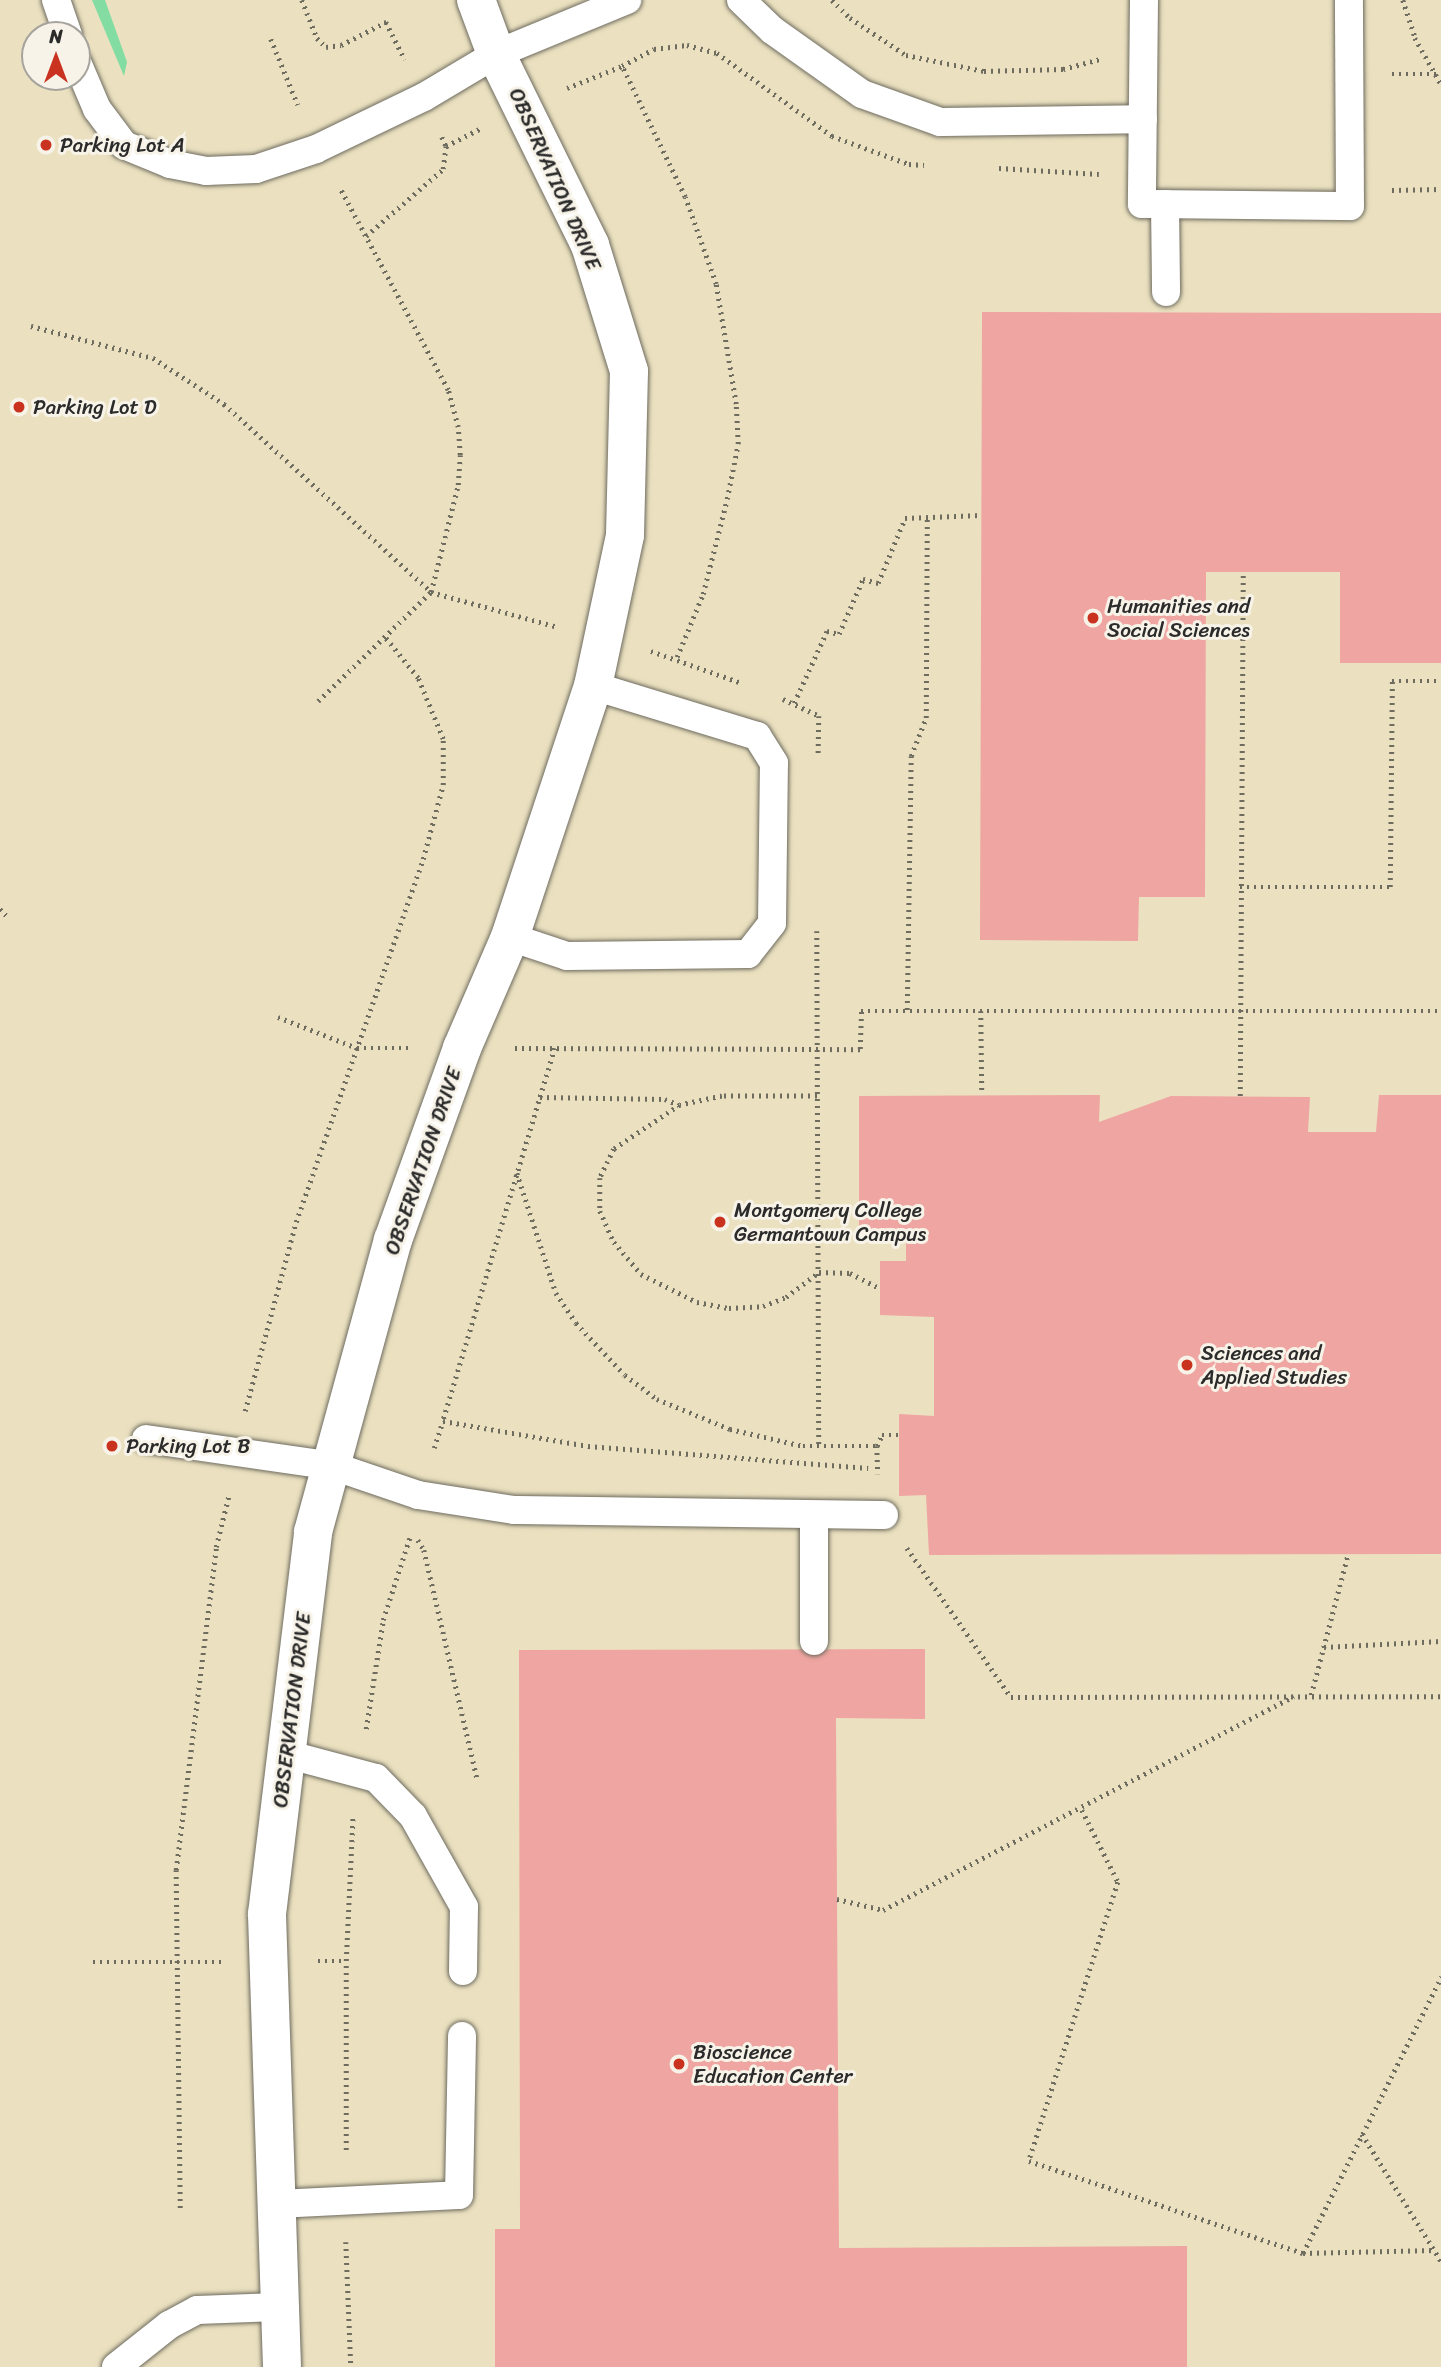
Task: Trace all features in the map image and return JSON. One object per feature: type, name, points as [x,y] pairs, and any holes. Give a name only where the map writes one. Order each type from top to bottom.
[{"type":"street","name":"OBSERVATION DRIVE","points":[[282,2367],[267,1914],[313,1532],[393,1240],[462,1048],[510,937],[593,686],[625,536],[629,371],[590,245],[496,54],[476,0]]},
{"type":"lane","points":[[56,0],[63,21]]},
{"type":"lane","points":[[89,91],[97,109],[124,145],[170,164],[206,171],[256,169],[316,149],[424,97],[496,54],[626,0]]},
{"type":"lane","points":[[741,0],[772,30],[862,94],[940,122],[1143,119]]},
{"type":"lane","points":[[1144,0],[1142,204],[1350,206],[1349,0]]},
{"type":"lane","points":[[1165,204],[1166,292]]},
{"type":"lane","points":[[510,937],[567,956],[748,954],[772,923],[774,763],[757,736],[593,686]]},
{"type":"lane","points":[[146,1439],[333,1466],[418,1495],[514,1510],[884,1515]]},
{"type":"lane","points":[[814,1516],[814,1641]]},
{"type":"lane","points":[[286,1754],[376,1778],[413,1816],[464,1907],[463,1970]]},
{"type":"lane","points":[[276,2204],[459,2195],[462,2036]]},
{"type":"lane","points":[[116,2367],[169,2325],[197,2310],[278,2307]]},
{"type":"path","points":[[302,0],[317,38],[326,47],[341,45],[386,22]]},
{"type":"path","points":[[832,0],[850,18],[906,55],[984,71],[1063,69],[1103,58]]},
{"type":"path","points":[[1403,0],[1415,38],[1441,84]]},
{"type":"path","points":[[271,39],[299,105]]},
{"type":"path","points":[[578,83],[622,66],[654,48],[687,45],[717,53],[832,136],[909,164],[934,165]]},
{"type":"path","points":[[622,66],[685,197],[716,284],[736,404],[738,444],[727,499],[703,594],[677,657]]},
{"type":"path","points":[[366,236],[443,169],[448,157],[446,146]]},
{"type":"path","points":[[996,168],[1142,175]]},
{"type":"path","points":[[318,701],[383,635],[431,592],[458,485],[458,427],[448,390],[339,187]]},
{"type":"path","points":[[31,326],[153,358],[214,398],[431,592]]},
{"type":"path","points":[[794,703],[827,631],[839,635],[863,579],[878,583],[905,518],[981,515]]},
{"type":"path","points":[[907,1010],[911,755],[926,718],[927,517]]},
{"type":"path","points":[[1240,1096],[1243,572]]},
{"type":"path","points":[[244,1416],[296,1222],[423,859],[443,785],[443,739],[418,678],[383,635]]},
{"type":"path","points":[[1240,887],[1390,887],[1392,681],[1441,681]]},
{"type":"path","points":[[0,909],[7,916]]},
{"type":"path","points":[[278,1017],[357,1048],[860,1049],[861,1011],[1441,1011]]},
{"type":"path","points":[[981,1011],[982,1094]]},
{"type":"path","points":[[434,1448],[555,1048]]},
{"type":"path","points":[[817,1096],[722,1096],[680,1105],[614,1149],[600,1178],[600,1211],[614,1242],[641,1274],[670,1292],[730,1308],[763,1306],[786,1297],[819,1272],[850,1273],[880,1288]]},
{"type":"path","points":[[540,1097],[665,1099],[680,1105]]},
{"type":"path","points":[[517,1173],[556,1293],[583,1331],[625,1375],[689,1415],[784,1442],[819,1447],[854,1446]]},
{"type":"path","points":[[819,1272],[819,1447]]},
{"type":"path","points":[[443,1421],[588,1446],[877,1469]]},
{"type":"path","points":[[877,1446],[882,1435],[899,1435]]},
{"type":"path","points":[[180,2208],[176,1870],[216,1547],[231,1484]]},
{"type":"path","points":[[884,1515],[1011,1697],[1441,1696]]},
{"type":"path","points":[[363,1744],[383,1620],[412,1530],[424,1550],[477,1778]]},
{"type":"path","points":[[1311,1695],[1348,1554]]},
{"type":"path","points":[[1324,1647],[1441,1641]]},
{"type":"path","points":[[837,1899],[883,1910],[1082,1810],[1295,1695]]},
{"type":"path","points":[[346,2150],[346,1961],[354,1807]]},
{"type":"path","points":[[1082,1810],[1118,1882],[1029,2161],[1303,2253],[1434,2250]]},
{"type":"path","points":[[318,1961],[346,1961]]},
{"type":"path","points":[[93,1962],[229,1962]]},
{"type":"path","points":[[1303,2253],[1441,1977]]},
{"type":"path","points":[[1362,2134],[1441,2261]]},
{"type":"path","points":[[346,2227],[351,2367]]},
{"type":"green space","points":[[92,0],[105,0],[127,62],[124,76]]},
{"type":"building","name":"Humanities and Social Sciences","points":[[982,312],[1441,313],[1441,663],[1340,663],[1340,572],[1206,572],[1205,897],[1139,897],[1138,941],[980,940]]},
{"type":"building","name":"Sciences and Applied Studies","points":[[1100,1095],[1099,1122],[1171,1096],[1310,1097],[1308,1132],[1376,1132],[1379,1095],[1441,1095],[1441,1554],[929,1555],[926,1495],[899,1496],[899,1414],[934,1416],[934,1317],[880,1315],[880,1261],[906,1261],[906,1242],[859,1242],[859,1096]]},
{"type":"building","name":"Bioscience Education Center","points":[[925,1649],[925,1719],[836,1718],[839,2248],[1187,2246],[1187,2367],[495,2367],[495,2229],[520,2229],[519,1650]]},
{"type":"place","name":"Parking Lot A","points":[[46,145]]},
{"type":"place","name":"Parking Lot D","points":[[19,407]]},
{"type":"place","name":"Humanities and Social Sciences","points":[[1093,618]]},
{"type":"place","name":"Montgomery College Germantown Campus","points":[[720,1222]]},
{"type":"place","name":"Sciences and Applied Studies","points":[[1187,1365]]},
{"type":"place","name":"Parking Lot B","points":[[112,1446]]},
{"type":"place","name":"Bioscience Education Center","points":[[679,2064]]}]
